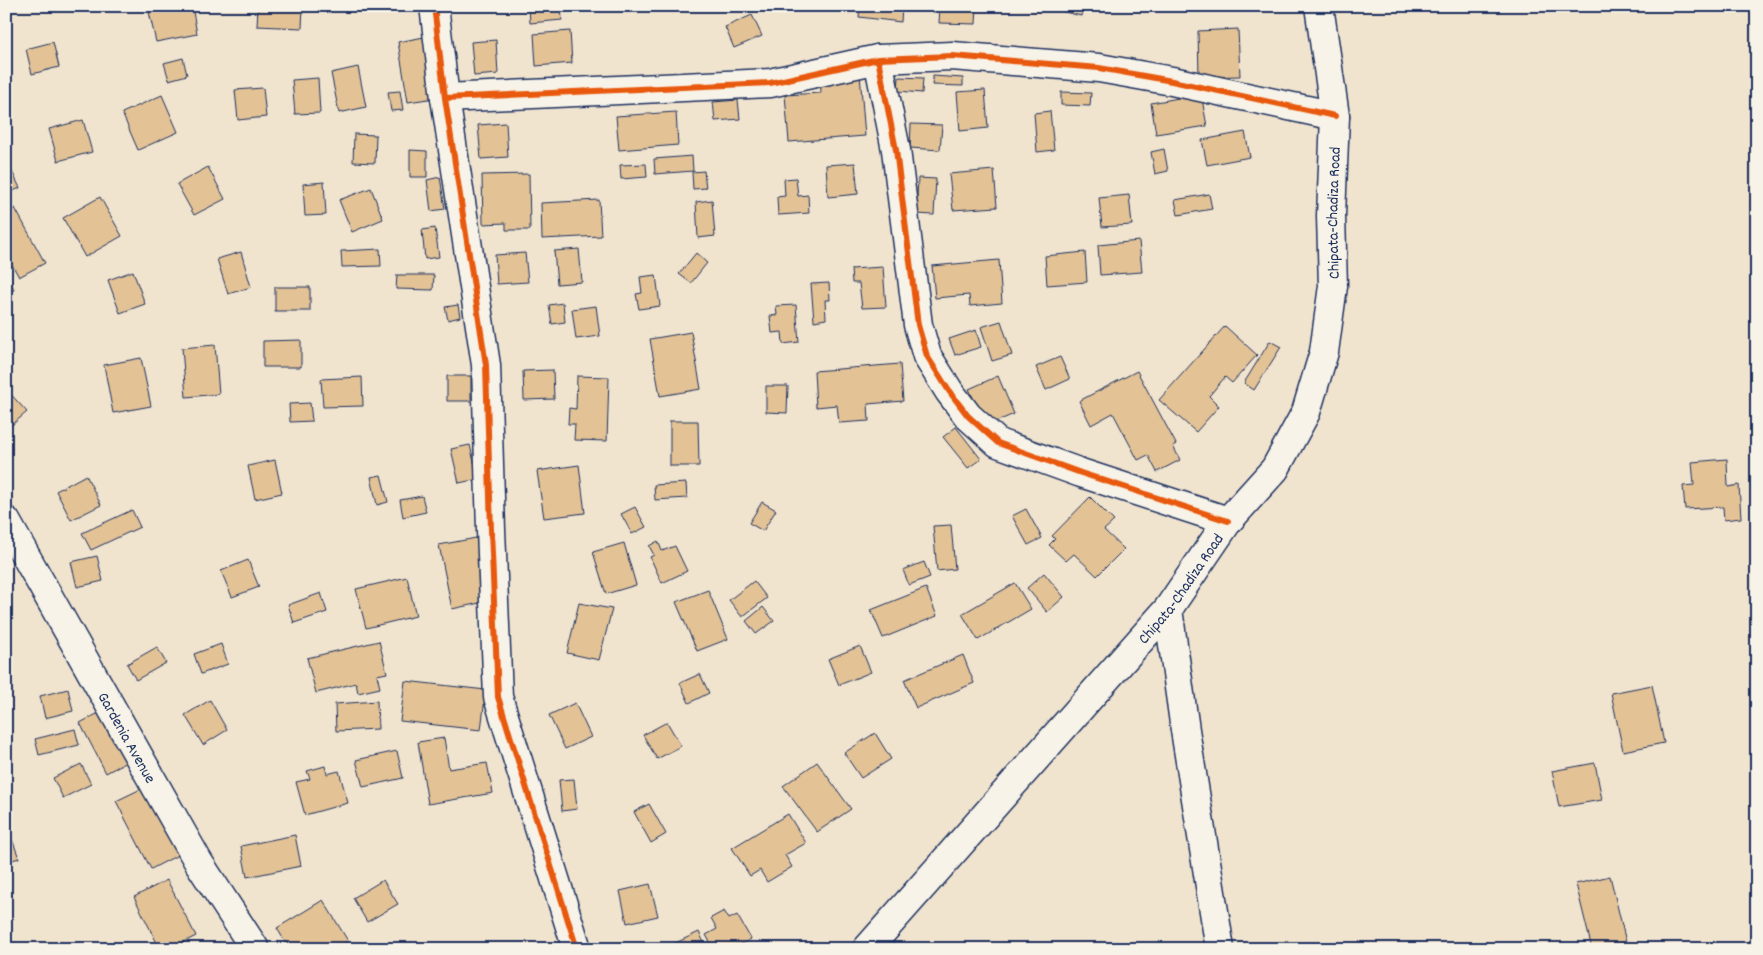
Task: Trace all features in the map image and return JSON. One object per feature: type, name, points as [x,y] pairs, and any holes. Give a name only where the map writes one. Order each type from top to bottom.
[{"type":"street","points":[[434,6],[445,98],[486,365],[498,697],[577,949]]},
{"type":"street","name":"Chipata-Chadiza Road","points":[[867,949],[1168,609],[1228,521],[1275,469],[1306,412],[1324,352],[1333,286],[1331,216],[1335,116],[1319,6]]},
{"type":"street","points":[[445,98],[770,83],[878,59],[952,56],[1099,68],[1190,84],[1335,116]]},
{"type":"street","points":[[878,59],[896,150],[918,325],[927,356],[949,391],[968,416],[998,443],[1080,473],[1228,521]]},
{"type":"street","name":"Gardenia Avenue","points":[[6,521],[199,863],[255,949]]},
{"type":"street","points":[[1168,609],[1220,949]]},
{"type":"building","points":[[177,6],[192,6],[197,34],[156,42],[149,12]]},
{"type":"building","points":[[258,6],[303,6],[302,28],[257,26]]},
{"type":"building","points":[[322,6],[355,6],[355,10],[322,10]]},
{"type":"building","points":[[529,6],[561,6],[562,20],[530,23]]},
{"type":"building","points":[[860,6],[902,6],[901,22],[859,17]]},
{"type":"building","points":[[940,6],[977,6],[976,24],[939,23]]},
{"type":"building","points":[[1041,6],[1083,6],[1081,16]]},
{"type":"building","points":[[752,15],[762,36],[734,48],[725,27]]},
{"type":"building","points":[[1238,29],[1240,76],[1199,77],[1198,31]]},
{"type":"building","points":[[570,31],[572,63],[536,66],[534,34]]},
{"type":"building","points":[[424,37],[435,98],[408,102],[398,42]]},
{"type":"building","points":[[496,40],[498,74],[474,76],[471,42]]},
{"type":"building","points":[[53,42],[59,67],[32,74],[26,49]]},
{"type":"building","points":[[183,58],[187,75],[169,80],[164,63]]},
{"type":"building","points":[[358,67],[366,107],[339,113],[331,73]]},
{"type":"building","points":[[860,74],[865,136],[789,142],[785,95],[821,93],[820,77]]},
{"type":"building","points":[[933,76],[963,78],[963,86],[932,85]]},
{"type":"building","points":[[899,77],[923,78],[922,93],[898,91]]},
{"type":"building","points":[[318,78],[320,113],[295,114],[292,80]]},
{"type":"building","points":[[263,88],[266,117],[238,120],[235,90]]},
{"type":"building","points":[[985,90],[988,128],[960,131],[957,92]]},
{"type":"building","points":[[400,91],[403,110],[391,111],[388,92]]},
{"type":"building","points":[[1061,92],[1091,93],[1090,106],[1061,105]]},
{"type":"building","points":[[1201,94],[1207,126],[1156,134],[1151,103]]},
{"type":"building","points":[[162,95],[178,132],[138,150],[122,113]]},
{"type":"building","points":[[738,100],[740,119],[715,121],[713,102]]},
{"type":"building","points":[[1050,111],[1054,150],[1037,152],[1034,113]]},
{"type":"building","points":[[676,112],[678,145],[619,150],[616,116]]},
{"type":"building","points":[[83,120],[92,152],[58,161],[49,129]]},
{"type":"building","points":[[506,123],[508,157],[481,159],[478,125]]},
{"type":"building","points":[[911,124],[942,125],[940,150],[910,148]]},
{"type":"building","points":[[1245,132],[1250,157],[1207,165],[1202,140]]},
{"type":"building","points":[[354,134],[376,135],[375,163],[353,162]]},
{"type":"building","points":[[1164,149],[1168,171],[1155,174],[1151,152]]},
{"type":"building","points":[[410,150],[427,151],[427,177],[410,177]]},
{"type":"building","points":[[692,156],[693,171],[655,174],[654,159]]},
{"type":"building","points":[[6,159],[20,188],[6,194]]},
{"type":"building","points":[[855,163],[858,194],[828,197],[826,165]]},
{"type":"building","points":[[646,164],[647,177],[621,179],[620,165]]},
{"type":"building","points":[[208,167],[225,199],[194,215],[177,184]]},
{"type":"building","points":[[994,170],[997,207],[953,210],[949,174]]},
{"type":"building","points":[[704,171],[706,188],[693,189],[692,172]]},
{"type":"building","points":[[529,174],[530,230],[506,230],[506,223],[483,224],[482,175]]},
{"type":"building","points":[[440,177],[445,209],[431,211],[427,180]]},
{"type":"building","points":[[796,178],[798,196],[808,195],[809,213],[778,215],[777,197],[785,196],[784,179]]},
{"type":"building","points":[[918,178],[936,179],[934,215],[916,214]]},
{"type":"building","points":[[324,182],[326,215],[305,216],[303,184]]},
{"type":"building","points":[[371,188],[383,219],[352,232],[339,200]]},
{"type":"building","points":[[1209,194],[1212,209],[1178,215],[1175,200]]},
{"type":"building","points":[[1129,195],[1132,225],[1102,227],[1099,198]]},
{"type":"building","points":[[100,197],[122,236],[85,257],[63,218]]},
{"type":"building","points":[[599,200],[601,236],[542,239],[541,203]]},
{"type":"building","points":[[712,200],[715,236],[698,238],[696,202]]},
{"type":"building","points":[[15,208],[45,263],[19,277],[6,254],[6,213]]},
{"type":"building","points":[[435,228],[439,257],[425,259],[422,230]]},
{"type":"building","points":[[1139,241],[1142,272],[1100,275],[1098,245]]},
{"type":"building","points":[[380,249],[381,266],[342,267],[341,251]]},
{"type":"building","points":[[579,249],[582,282],[557,284],[554,251]]},
{"type":"building","points":[[241,252],[251,287],[228,294],[217,259]]},
{"type":"building","points":[[1085,252],[1087,282],[1047,285],[1045,256]]},
{"type":"building","points":[[525,253],[528,282],[497,284],[495,255]]},
{"type":"building","points":[[696,253],[707,263],[691,283],[679,274]]},
{"type":"building","points":[[999,260],[1002,303],[970,306],[969,295],[935,298],[932,266]]},
{"type":"building","points":[[883,267],[886,307],[862,308],[859,283],[852,283],[851,269]]},
{"type":"building","points":[[6,268],[14,290],[6,293]]},
{"type":"building","points":[[133,271],[145,304],[120,313],[108,280]]},
{"type":"building","points":[[397,275],[434,275],[433,290],[396,289]]},
{"type":"building","points":[[656,275],[660,306],[639,309],[636,294],[642,293],[640,277]]},
{"type":"building","points":[[829,283],[830,300],[825,300],[826,319],[814,321],[811,284]]},
{"type":"building","points":[[275,287],[310,287],[310,311],[275,311]]},
{"type":"building","points":[[563,303],[565,322],[552,324],[549,305]]},
{"type":"building","points":[[458,305],[460,317],[448,320],[445,307]]},
{"type":"building","points":[[796,305],[799,342],[783,344],[782,332],[772,333],[770,316],[777,315],[776,306]]},
{"type":"building","points":[[596,306],[600,336],[576,339],[572,309]]},
{"type":"building","points":[[1001,321],[1012,355],[992,361],[981,327]]},
{"type":"building","points":[[1225,326],[1257,355],[1232,383],[1225,377],[1209,396],[1219,406],[1196,432],[1159,400]]},
{"type":"building","points":[[976,330],[981,347],[955,355],[949,339]]},
{"type":"building","points":[[691,332],[701,389],[660,396],[650,339]]},
{"type":"building","points":[[301,340],[301,367],[263,367],[263,341]]},
{"type":"building","points":[[1270,341],[1281,347],[1254,390],[1244,383]]},
{"type":"building","points":[[215,345],[219,394],[186,397],[182,348]]},
{"type":"building","points":[[1060,357],[1070,379],[1046,390],[1036,367]]},
{"type":"building","points":[[141,358],[151,406],[113,413],[104,365]]},
{"type":"building","points":[[900,364],[903,401],[868,404],[869,421],[839,423],[837,405],[816,407],[814,371]]},
{"type":"building","points":[[553,370],[554,399],[524,400],[523,371]]},
{"type":"building","points":[[1137,371],[1176,444],[1173,446],[1180,460],[1157,472],[1148,455],[1138,460],[1113,413],[1091,425],[1079,401]]},
{"type":"building","points":[[447,376],[471,376],[471,401],[447,401]]},
{"type":"building","points":[[577,376],[609,377],[607,441],[574,440],[575,424],[568,424],[569,408],[576,409]]},
{"type":"building","points":[[998,376],[1014,414],[986,426],[969,389]]},
{"type":"building","points":[[362,377],[363,406],[323,407],[321,379]]},
{"type":"building","points":[[766,386],[788,386],[787,413],[766,412]]},
{"type":"building","points":[[6,389],[27,412],[6,430]]},
{"type":"building","points":[[310,403],[312,421],[290,422],[289,404]]},
{"type":"building","points":[[670,421],[698,421],[699,466],[670,466]]},
{"type":"building","points":[[956,427],[981,459],[968,468],[943,437]]},
{"type":"building","points":[[470,445],[478,479],[459,483],[451,449]]},
{"type":"building","points":[[1727,459],[1728,487],[1739,485],[1741,518],[1724,520],[1723,507],[1685,509],[1683,486],[1694,485],[1692,462]]},
{"type":"building","points":[[275,460],[282,493],[255,499],[248,466]]},
{"type":"building","points":[[579,465],[585,513],[544,518],[537,471]]},
{"type":"building","points":[[86,475],[101,505],[71,520],[56,491]]},
{"type":"building","points":[[381,475],[388,502],[377,505],[371,477]]},
{"type":"building","points":[[686,483],[687,498],[655,500],[654,485]]},
{"type":"building","points":[[422,496],[426,512],[403,517],[400,500]]},
{"type":"building","points":[[1090,497],[1114,521],[1104,530],[1124,549],[1097,576],[1074,554],[1066,561],[1049,545],[1055,539],[1052,536]]},
{"type":"building","points":[[762,502],[776,510],[763,531],[749,523]]},
{"type":"building","points":[[635,507],[646,527],[632,534],[621,514]]},
{"type":"building","points":[[1026,509],[1042,538],[1028,545],[1012,516]]},
{"type":"building","points":[[132,510],[140,527],[91,550],[82,533]]},
{"type":"building","points":[[951,525],[955,569],[937,571],[933,526]]},
{"type":"building","points":[[476,538],[489,601],[452,609],[439,545]]},
{"type":"building","points":[[658,541],[662,551],[675,546],[687,571],[662,583],[650,557],[654,555],[649,546]]},
{"type":"building","points":[[624,543],[636,585],[606,594],[593,552]]},
{"type":"building","points":[[97,556],[103,581],[77,587],[71,562]]},
{"type":"building","points":[[248,560],[259,587],[232,597],[221,571]]},
{"type":"building","points":[[924,562],[930,577],[909,585],[903,570]]},
{"type":"building","points":[[1044,573],[1064,597],[1047,612],[1027,588]]},
{"type":"building","points":[[407,577],[416,616],[366,628],[356,589]]},
{"type":"building","points":[[754,581],[767,598],[742,617],[729,600]]},
{"type":"building","points":[[1015,583],[1031,609],[978,640],[962,614]]},
{"type":"building","points":[[926,588],[937,616],[883,638],[871,610]]},
{"type":"building","points":[[708,590],[728,639],[697,651],[676,602]]},
{"type":"building","points":[[321,593],[327,612],[294,623],[288,605]]},
{"type":"building","points":[[579,603],[612,609],[599,660],[567,653]]},
{"type":"building","points":[[763,607],[774,621],[756,634],[746,621]]},
{"type":"building","points":[[379,641],[387,673],[377,675],[380,688],[358,693],[356,683],[316,693],[307,658]]},
{"type":"building","points":[[221,644],[228,664],[201,674],[194,654]]},
{"type":"building","points":[[860,646],[871,672],[839,685],[828,659]]},
{"type":"building","points":[[157,647],[166,663],[136,680],[127,664]]},
{"type":"building","points":[[963,655],[974,683],[916,708],[904,680]]},
{"type":"building","points":[[700,674],[709,693],[689,703],[680,683]]},
{"type":"building","points":[[405,681],[486,690],[481,730],[400,721]]},
{"type":"building","points":[[1652,685],[1664,743],[1623,751],[1611,693]]},
{"type":"building","points":[[68,689],[73,711],[45,718],[40,696]]},
{"type":"building","points":[[210,700],[227,730],[203,745],[185,715]]},
{"type":"building","points":[[377,701],[378,729],[336,731],[335,704]]},
{"type":"building","points":[[575,703],[591,737],[565,749],[549,715]]},
{"type":"building","points":[[108,708],[134,758],[106,773],[80,723]]},
{"type":"building","points":[[667,722],[681,746],[657,759],[643,735]]},
{"type":"building","points":[[75,729],[79,745],[39,755],[35,739]]},
{"type":"building","points":[[875,733],[891,759],[861,778],[844,753]]},
{"type":"building","points":[[444,738],[449,769],[487,763],[493,793],[428,804],[418,742]]},
{"type":"building","points":[[397,751],[403,778],[363,787],[356,760]]},
{"type":"building","points":[[817,762],[851,809],[817,832],[783,786]]},
{"type":"building","points":[[1595,763],[1602,800],[1559,807],[1552,771]]},
{"type":"building","points":[[81,764],[91,784],[63,798],[53,778]]},
{"type":"building","points":[[325,766],[327,774],[339,771],[348,803],[305,815],[296,782],[310,779],[307,771]]},
{"type":"building","points":[[574,779],[577,809],[562,811],[559,780]]},
{"type":"building","points":[[143,788],[178,855],[151,869],[116,801]]},
{"type":"building","points":[[649,804],[666,834],[651,843],[634,812]]},
{"type":"building","points":[[788,814],[806,843],[785,855],[792,867],[767,882],[760,870],[750,876],[732,848]]},
{"type":"building","points":[[9,831],[19,858],[6,862],[6,832]]},
{"type":"building","points":[[295,835],[301,866],[247,877],[241,846]]},
{"type":"building","points":[[1610,876],[1626,942],[1592,949],[1576,884]]},
{"type":"building","points":[[167,880],[196,936],[170,949],[160,949],[134,897]]},
{"type":"building","points":[[383,880],[398,904],[367,922],[353,898]]},
{"type":"building","points":[[650,884],[658,916],[627,923],[620,891]]},
{"type":"building","points":[[323,900],[348,941],[335,949],[289,949],[277,928]]},
{"type":"building","points":[[724,911],[729,919],[737,915],[751,939],[733,949],[714,949],[706,935],[717,929],[711,918]]},
{"type":"building","points":[[699,932],[707,949],[668,949],[667,947]]},
{"type":"cycle path","points":[[434,6],[445,98],[486,365],[498,697],[577,949]]},
{"type":"cycle path","points":[[445,98],[770,83],[878,59],[952,56],[1099,68],[1172,81],[1335,116]]},
{"type":"cycle path","points":[[878,59],[896,150],[918,325],[927,356],[949,391],[968,416],[998,443],[1081,473],[1228,521]]}]
